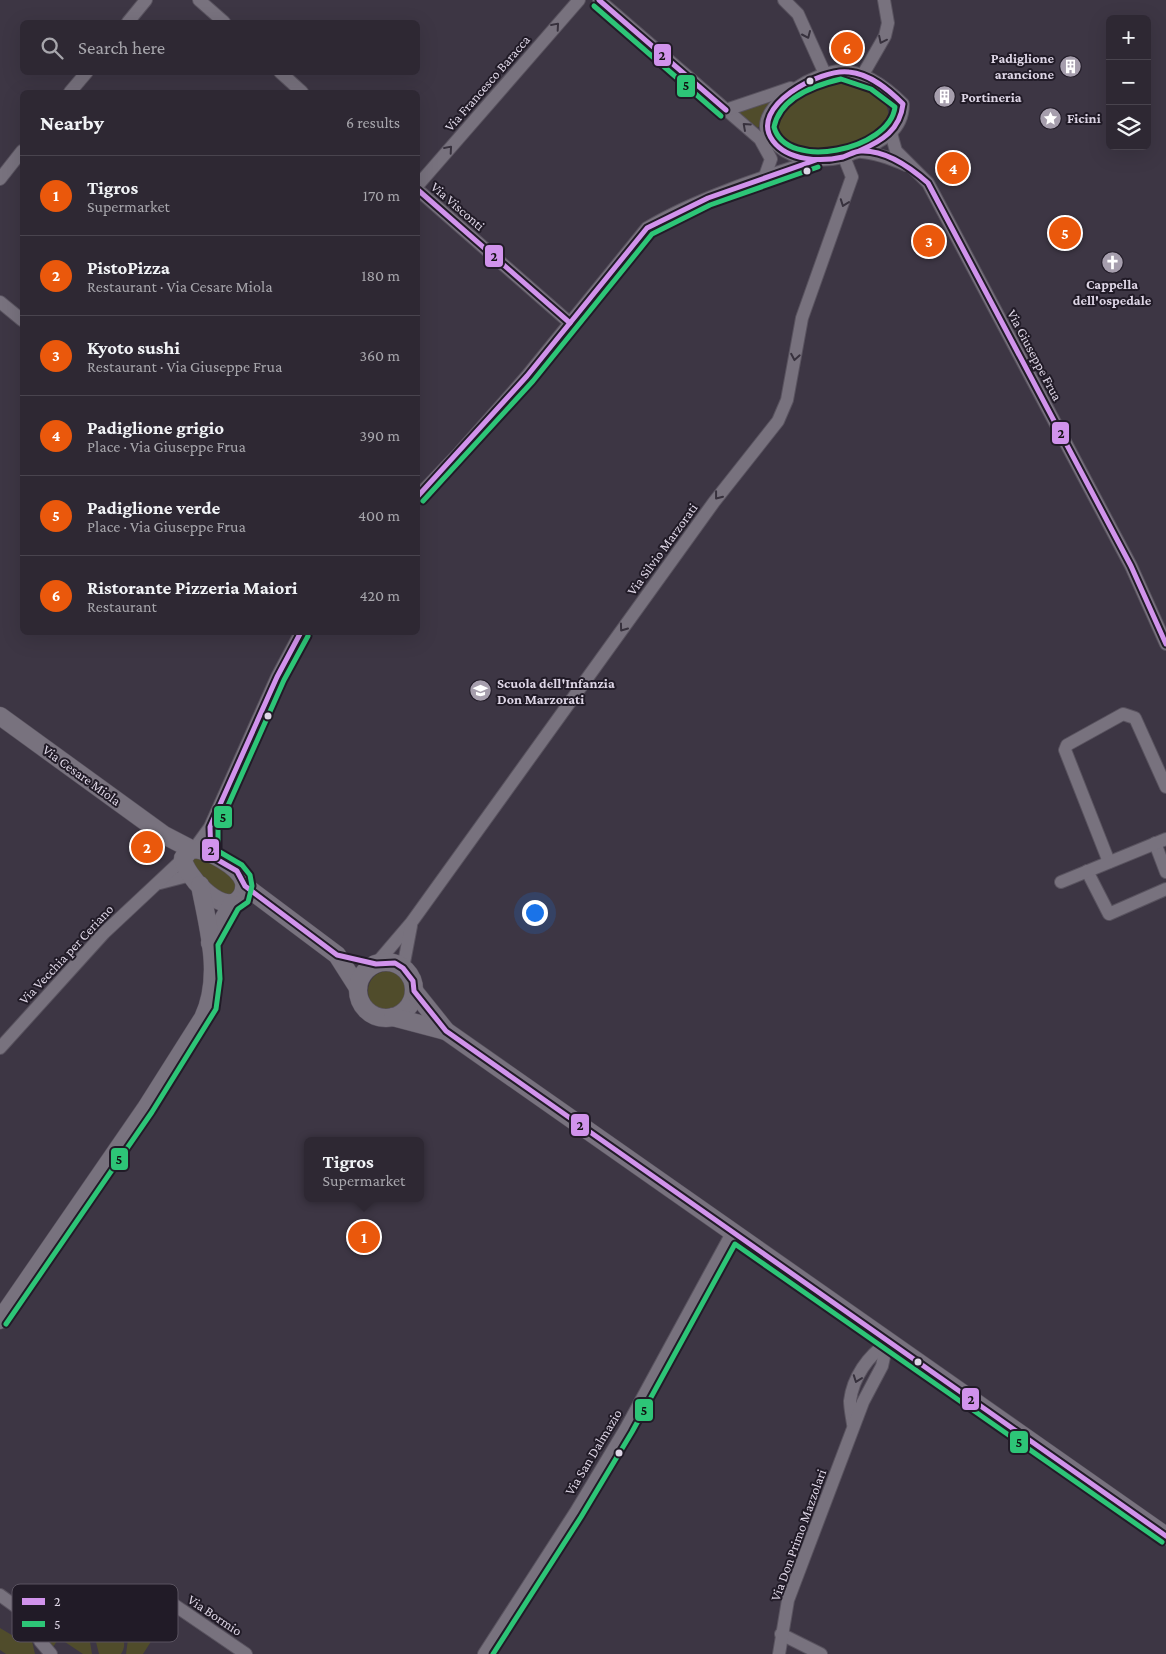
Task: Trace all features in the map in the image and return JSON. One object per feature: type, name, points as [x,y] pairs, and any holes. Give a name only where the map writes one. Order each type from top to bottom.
[{"type":"street","points":[[130,20],[146,0]]},
{"type":"street","points":[[199,0],[222,20]]},
{"type":"street","name":"Via Francesco Baracca","points":[[420,183],[579,0]]},
{"type":"street","points":[[599,0],[750,129],[769,152],[771,159],[765,176]]},
{"type":"street","points":[[784,0],[798,14],[825,74]]},
{"type":"street","points":[[862,76],[885,36],[888,23],[884,0]]},
{"type":"street","points":[[420,494],[487,422],[647,228],[674,214],[765,176],[816,160],[844,157],[859,151],[891,133],[899,124],[903,104],[877,82],[841,71],[825,74],[802,84],[726,110]]},
{"type":"street","points":[[72,90],[84,75]]},
{"type":"street","points":[[283,75],[300,90]]},
{"type":"street","points":[[802,84],[779,101],[768,115],[766,128],[771,140],[784,151],[816,160]]},
{"type":"street","name":"Via Giuseppe Frua","points":[[891,133],[896,151],[928,183],[1131,566],[1166,644]]},
{"type":"street","points":[[859,151],[874,153],[911,166]]},
{"type":"street","points":[[1,175],[20,153]]},
{"type":"street","name":"Via Silvio Marzorati","points":[[376,964],[411,923],[714,502],[778,421],[788,400],[802,318],[850,183],[851,172],[844,157]]},
{"type":"street","name":"Via Visconti","points":[[420,192],[570,323]]},
{"type":"street","points":[[0,302],[20,318]]},
{"type":"street","name":"Via Vecchia per Ceriano","points":[[0,1048],[104,933],[157,883],[190,863],[210,827],[298,637]]},
{"type":"street","points":[[1110,862],[1065,750],[1067,745],[1123,714],[1129,715],[1135,718],[1166,787]]},
{"type":"street","name":"Via Cesare Miola","points":[[0,716],[164,835],[190,863]]},
{"type":"street","points":[[210,827],[211,856]]},
{"type":"street","points":[[1060,882],[1161,841],[1166,872]]},
{"type":"street","points":[[190,863],[211,856],[237,870],[243,878],[238,897],[210,944]]},
{"type":"street","points":[[190,863],[220,902],[238,897],[284,917],[337,955],[358,988],[363,1005],[368,1012],[376,1016],[393,1017],[446,1031]]},
{"type":"street","points":[[0,1320],[140,1116],[209,1006],[213,979],[210,944],[190,863]]},
{"type":"street","points":[[1087,871],[1109,914],[1166,889]]},
{"type":"street","name":"Via Silvio Marzorati","points":[[403,968],[411,923]]},
{"type":"street","points":[[337,955],[376,964],[386,962],[403,968],[413,981],[414,992],[411,1002],[406,1009],[393,1017]]},
{"type":"street","points":[[358,988],[364,973],[376,964]]},
{"type":"street","points":[[414,992],[446,1031],[887,1343],[1166,1536]]},
{"type":"street","name":"Via San Dalmazio","points":[[484,1654],[575,1513],[626,1428],[732,1233]]},
{"type":"street","name":"Via Don Primo Mazzolari","points":[[779,1654],[788,1600],[854,1429],[850,1401],[858,1375],[868,1360],[887,1343]]},
{"type":"street","points":[[0,1595],[12,1604]]},
{"type":"street","name":"Via Bormio","points":[[178,1608],[246,1654]]},
{"type":"street","points":[[781,1634],[821,1654]]},
{"type":"street","points":[[41,1642],[51,1654]]},
{"type":"shaded area","points":[[839,79],[861,83],[871,88],[880,96],[888,110],[887,121],[879,131],[850,144],[819,150],[800,149],[779,139],[774,123],[778,114],[785,106],[801,95]]},
{"type":"shaded area","points":[[773,101],[758,128],[737,111]]},
{"type":"shaded area","points":[[196,856],[201,856],[236,877],[237,893],[223,899],[191,863]]},
{"type":"shaded area","points":[[384,971],[392,971],[399,974],[405,980],[408,991],[405,1002],[399,1008],[392,1011],[384,1011],[377,1008],[371,1002],[368,995],[368,987],[371,980],[377,974]]},
{"type":"shaded area","points":[[0,1628],[12,1635],[12,1642],[32,1642],[35,1654],[6,1654],[0,1650]]},
{"type":"shaded area","points":[[48,1642],[56,1642],[53,1647]]},
{"type":"shaded area","points":[[65,1642],[90,1642],[92,1654],[83,1654]]},
{"type":"shaded area","points":[[96,1642],[124,1642],[121,1654],[99,1654]]},
{"type":"shaded area","points":[[128,1642],[151,1642],[143,1654],[126,1654]]},
{"type":"transit line","name":"2","points":[[599,0],[726,110]]},
{"type":"transit line","name":"5","points":[[594,6],[721,116]]},
{"type":"transit line","name":"2","points":[[859,151],[882,139],[894,128],[903,104],[885,88],[857,73],[837,72],[806,83],[778,103],[770,115],[768,128],[773,141],[787,153],[805,158],[834,159],[854,152],[870,151],[888,156],[913,171],[928,183],[1131,566],[1166,644]]},
{"type":"transit line","name":"5","points":[[841,79],[871,89],[895,107],[889,122],[876,135],[858,144],[837,150],[816,152],[797,149],[782,141],[774,127],[783,108],[800,94],[820,85],[841,79]]},
{"type":"transit line","name":"2","points":[[420,494],[527,376],[647,228],[708,198],[816,160]]},
{"type":"transit line","name":"5","points":[[423,501],[533,381],[652,234],[710,205],[818,167]]},
{"type":"transit line","name":"2","points":[[420,192],[570,323]]},
{"type":"transit line","name":"2","points":[[299,635],[277,677],[210,827],[211,856],[237,871],[245,886],[337,955],[376,964],[395,963],[403,968],[413,981],[414,991],[446,1031],[1166,1536]]},
{"type":"transit line","name":"5","points":[[6,1324],[152,1112],[216,1009],[220,979],[218,945],[238,909],[248,902],[252,886],[250,875],[242,865],[218,851],[218,828],[284,680],[308,636]]},
{"type":"transit line","name":"5","points":[[493,1654],[581,1517],[632,1432],[735,1244],[1162,1542]]},
{"type":"place","name":"Ristorante Pizzeria Maiori","points":[[847,48]]},
{"type":"place","name":"Padiglione arancione","points":[[1070,66]]},
{"type":"place","name":"Portineria","points":[[945,97]]},
{"type":"place","name":"Ficini","points":[[1051,118]]},
{"type":"place","name":"Padiglione grigio","points":[[953,168]]},
{"type":"place","name":"Padiglione verde","points":[[1065,233]]},
{"type":"place","name":"Kyoto sushi","points":[[929,241]]},
{"type":"place","name":"Cappella dell'ospedale","points":[[1112,262]]},
{"type":"place","name":"Scuola dell'Infanzia Don Marzorati","points":[[481,691]]},
{"type":"place","name":"PistoPizza","points":[[147,847]]},
{"type":"place","name":"Tigros","points":[[364,1237]]}]
